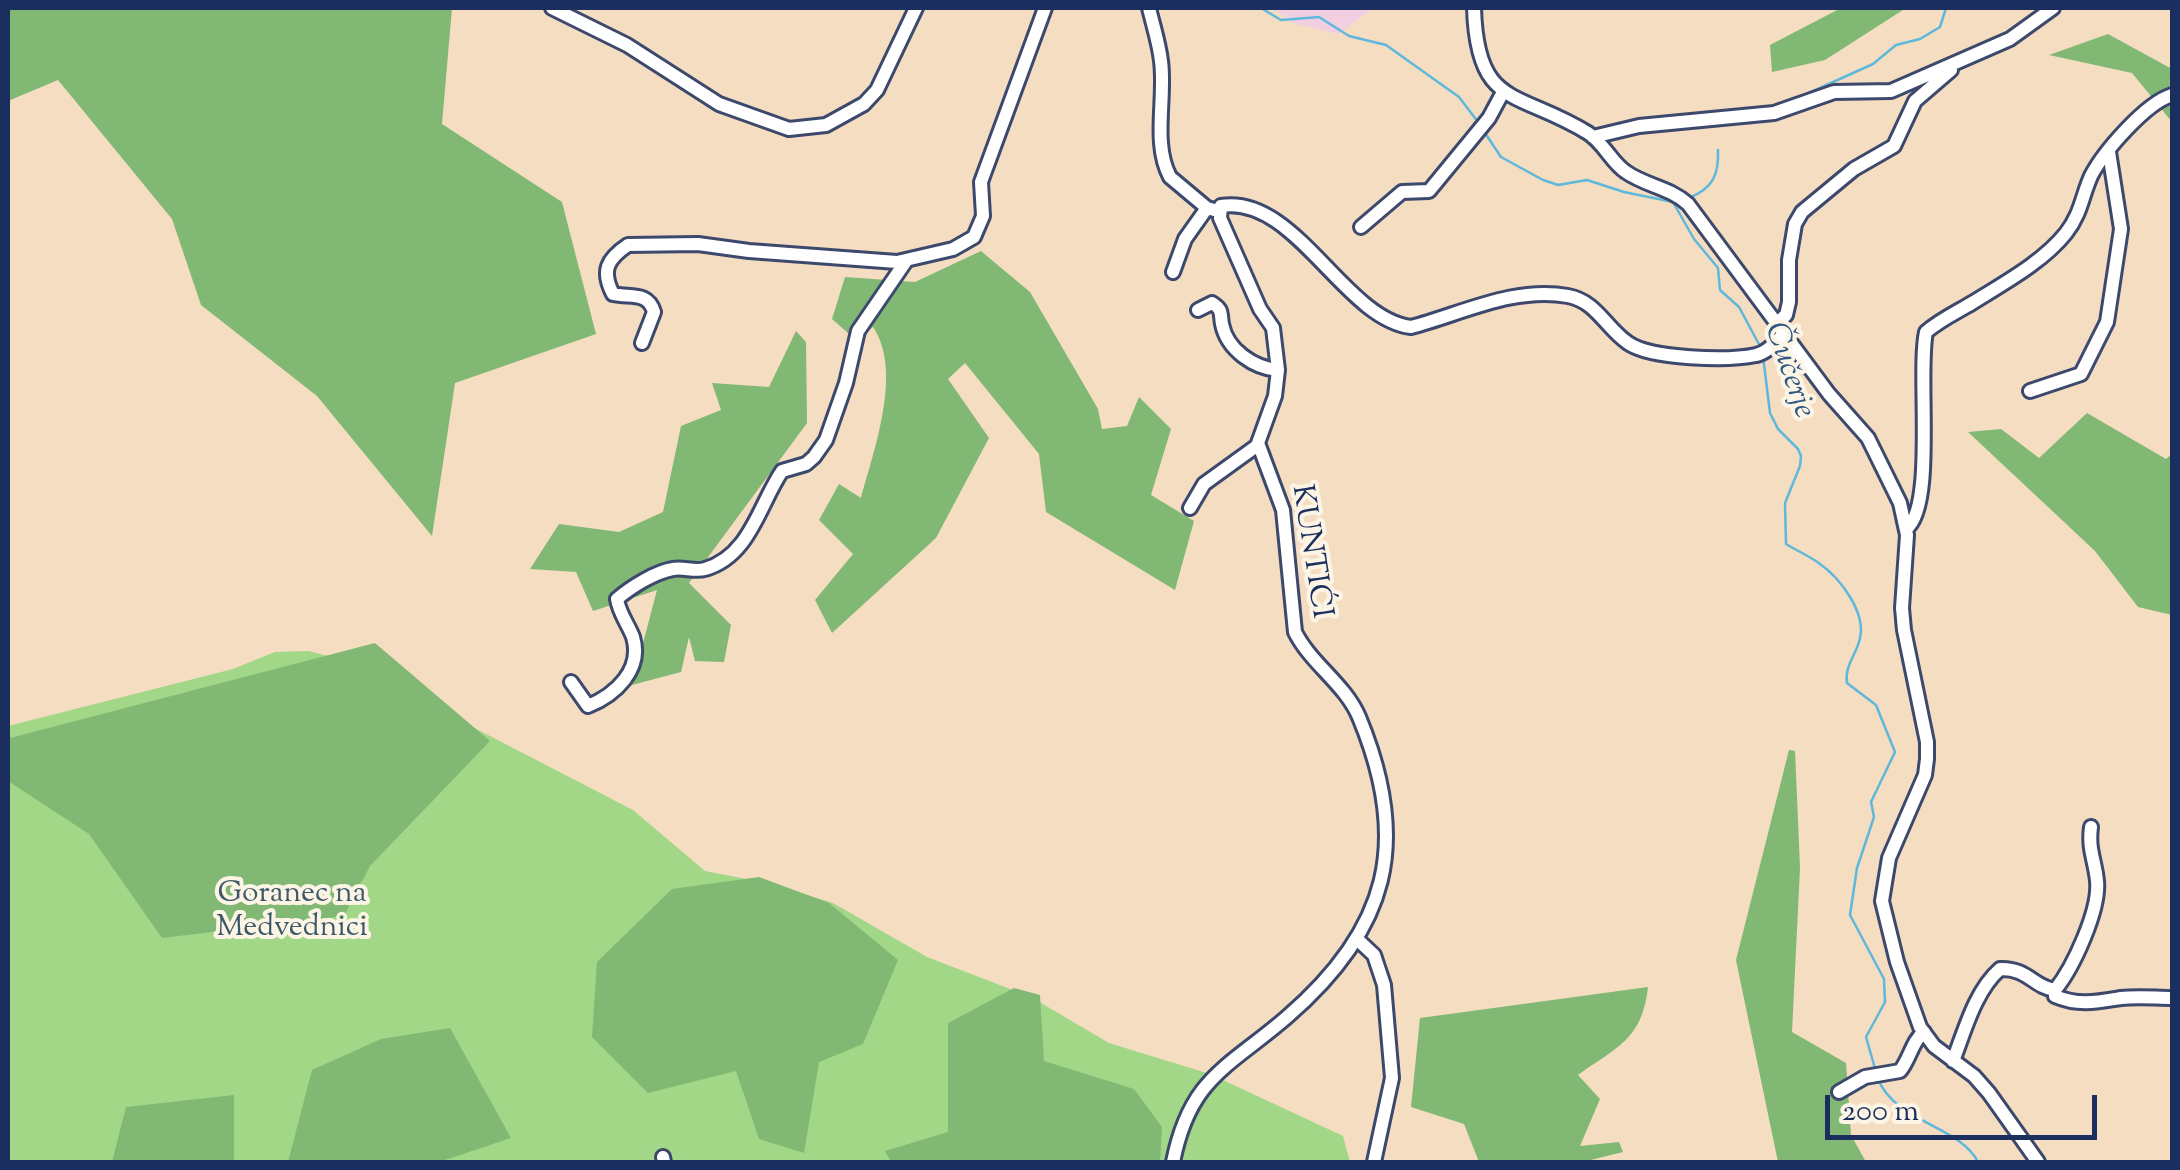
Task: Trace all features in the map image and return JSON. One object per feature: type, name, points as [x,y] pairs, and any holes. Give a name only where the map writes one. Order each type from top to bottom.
[{"type":"street","points":[[552,8],[628,45],[719,104],[788,129],[826,126],[864,104],[882,80],[916,8]]},
{"type":"street","points":[[642,343],[654,312],[652,304],[636,295],[613,294],[605,274],[606,264],[628,245],[698,244],[777,254],[906,261],[953,249],[974,237],[983,216],[980,182],[1044,8]]},
{"type":"street","points":[[1149,8],[1161,62],[1160,148],[1164,163],[1170,177],[1212,210],[1260,309],[1274,328],[1278,370],[1275,396],[1258,445],[1204,484],[1190,508]]},
{"type":"street","points":[[1474,8],[1479,58],[1489,78],[1502,92],[1594,137],[1627,173],[1683,200],[1876,450],[1900,502],[1906,529],[1903,619],[1927,742],[1924,775],[1889,858],[1882,901],[1898,962],[1924,1032],[1934,1046],[1989,1093],[2038,1162]]},
{"type":"street","points":[[1594,137],[1639,126],[1774,113],[1834,92],[1891,91],[2010,40],[2053,8]]},
{"type":"street","points":[[1174,272],[1185,239],[1212,210],[1228,205],[1264,216],[1325,262],[1368,309],[1396,325],[1410,327],[1518,296],[1571,296],[1599,312],[1628,344],[1643,350],[1666,356],[1762,353],[1782,327],[1786,315],[1789,260],[1795,224],[1802,212],[1854,168],[1894,146],[1915,100],[1961,60]]},
{"type":"street","points":[[1361,227],[1402,192],[1429,191],[1482,126],[1502,92]]},
{"type":"street","points":[[1906,529],[1914,523],[1922,474],[1922,353],[1926,332],[2031,264],[2065,234],[2084,202],[2092,176],[2109,152],[2135,122],[2164,97],[2172,95]]},
{"type":"street","points":[[2030,392],[2082,374],[2108,322],[2122,229],[2109,152]]},
{"type":"street","points":[[571,682],[588,706],[610,697],[627,676],[635,644],[617,599],[661,573],[675,568],[703,570],[722,560],[750,532],[782,471],[814,458],[826,440],[846,384],[858,331],[906,261]]},
{"type":"street","points":[[1198,310],[1212,303],[1217,306],[1222,312],[1224,330],[1237,351],[1260,367],[1278,370]]},
{"type":"street","name":"KUNTIĆI","points":[[1173,1162],[1178,1133],[1204,1088],[1226,1063],[1285,1018],[1358,940],[1373,907],[1388,847],[1379,776],[1353,705],[1315,662],[1296,632],[1283,510],[1258,445]]},
{"type":"street","points":[[2091,827],[2089,854],[2097,878],[2096,897],[2077,951],[2054,996],[2075,1004],[2172,998]]},
{"type":"street","points":[[1358,940],[1374,955],[1384,986],[1392,1078],[1374,1162]]},
{"type":"street","points":[[1954,1061],[1980,994],[2000,969],[2013,968],[2028,974],[2047,990],[2055,990]]},
{"type":"street","points":[[1838,1092],[1865,1078],[1900,1071],[1924,1032]]},
{"type":"street","points":[[2025,1146],[2028,1162]]},
{"type":"shaded area","points":[[1271,8],[1374,8],[1338,34],[1296,24]]},
{"type":"green space","points":[[8,8],[452,8],[442,124],[562,202],[596,334],[455,383],[432,536],[317,396],[201,305],[172,219],[58,80],[8,101]]},
{"type":"green space","points":[[1841,8],[1906,8],[1825,60],[1772,72],[1770,45]]},
{"type":"green space","points":[[2108,34],[2172,69],[2172,122],[2132,73],[2049,55]]},
{"type":"green space","points":[[981,251],[1030,292],[1098,409],[1102,429],[1127,426],[1139,397],[1171,429],[1151,495],[1194,521],[1175,590],[1046,512],[1039,454],[965,363],[948,379],[989,438],[936,538],[832,633],[815,600],[853,554],[819,520],[839,484],[861,498],[886,388],[882,345],[873,327],[857,341],[832,319],[845,277],[915,282]]},
{"type":"green space","points":[[796,331],[806,342],[807,423],[689,583],[731,625],[724,662],[695,661],[689,637],[681,672],[632,685],[657,590],[593,611],[576,572],[530,569],[559,524],[619,532],[663,512],[681,426],[721,410],[712,383],[769,387]]},
{"type":"green space","points":[[2087,413],[2166,459],[2172,454],[2172,615],[2138,607],[2095,551],[1968,432],[2001,429],[2039,458]]},
{"type":"green space","points":[[375,643],[490,741],[370,866],[344,916],[162,938],[89,834],[8,781],[8,734],[10,738]]},
{"type":"green space","name":"Goranec na Medvednici","points":[[309,651],[343,660],[633,810],[705,871],[772,884],[833,903],[927,957],[1031,997],[1109,1043],[1210,1074],[1343,1136],[1350,1162],[8,1162],[8,726],[233,669],[275,652]]},
{"type":"green space","points":[[1789,750],[1795,751],[1800,868],[1792,1032],[1846,1063],[1851,1135],[1866,1162],[1778,1162],[1736,960]]},
{"type":"green space","points":[[759,877],[829,903],[898,960],[863,1044],[819,1062],[804,1153],[759,1139],[736,1071],[648,1093],[592,1037],[597,962],[672,889]]},
{"type":"green space","points":[[1648,987],[1633,1031],[1616,1049],[1578,1075],[1600,1099],[1580,1146],[1619,1142],[1623,1152],[1583,1162],[1479,1162],[1464,1124],[1411,1107],[1420,1018]]},
{"type":"green space","points":[[1014,988],[1040,995],[1044,1061],[1134,1089],[1162,1127],[1160,1162],[891,1162],[885,1151],[948,1132],[948,1023]]},
{"type":"green space","points":[[450,1028],[511,1138],[439,1162],[288,1162],[312,1070],[381,1039]]},
{"type":"green space","points":[[234,1095],[234,1162],[112,1162],[126,1107]]},
{"type":"waterway","name":"Čučerje","points":[[1261,8],[1281,20],[1319,17],[1349,36],[1386,45],[1459,97],[1478,122]]},
{"type":"waterway","points":[[1791,101],[1873,64],[1896,45],[1920,39],[1940,27],[1946,8]]},
{"type":"waterway","name":"Čučerje","points":[[1485,133],[1501,157],[1543,180],[1558,185],[1587,180],[1673,202],[1694,239],[1718,268],[1720,290],[1739,307],[1761,348]]},
{"type":"waterway","points":[[1689,198],[1713,180],[1718,150]]},
{"type":"waterway","name":"Čučerje","points":[[1763,356],[1770,413],[1801,456],[1785,503],[1786,544],[1828,570],[1855,607],[1860,638],[1847,671],[1847,683],[1876,705],[1895,752],[1871,802],[1874,817],[1857,868],[1850,915],[1884,979],[1885,1002],[1866,1037],[1876,1072]]},
{"type":"waterway","name":"Čučerje","points":[[1878,1079],[1899,1105],[1957,1140],[1978,1162]]}]
